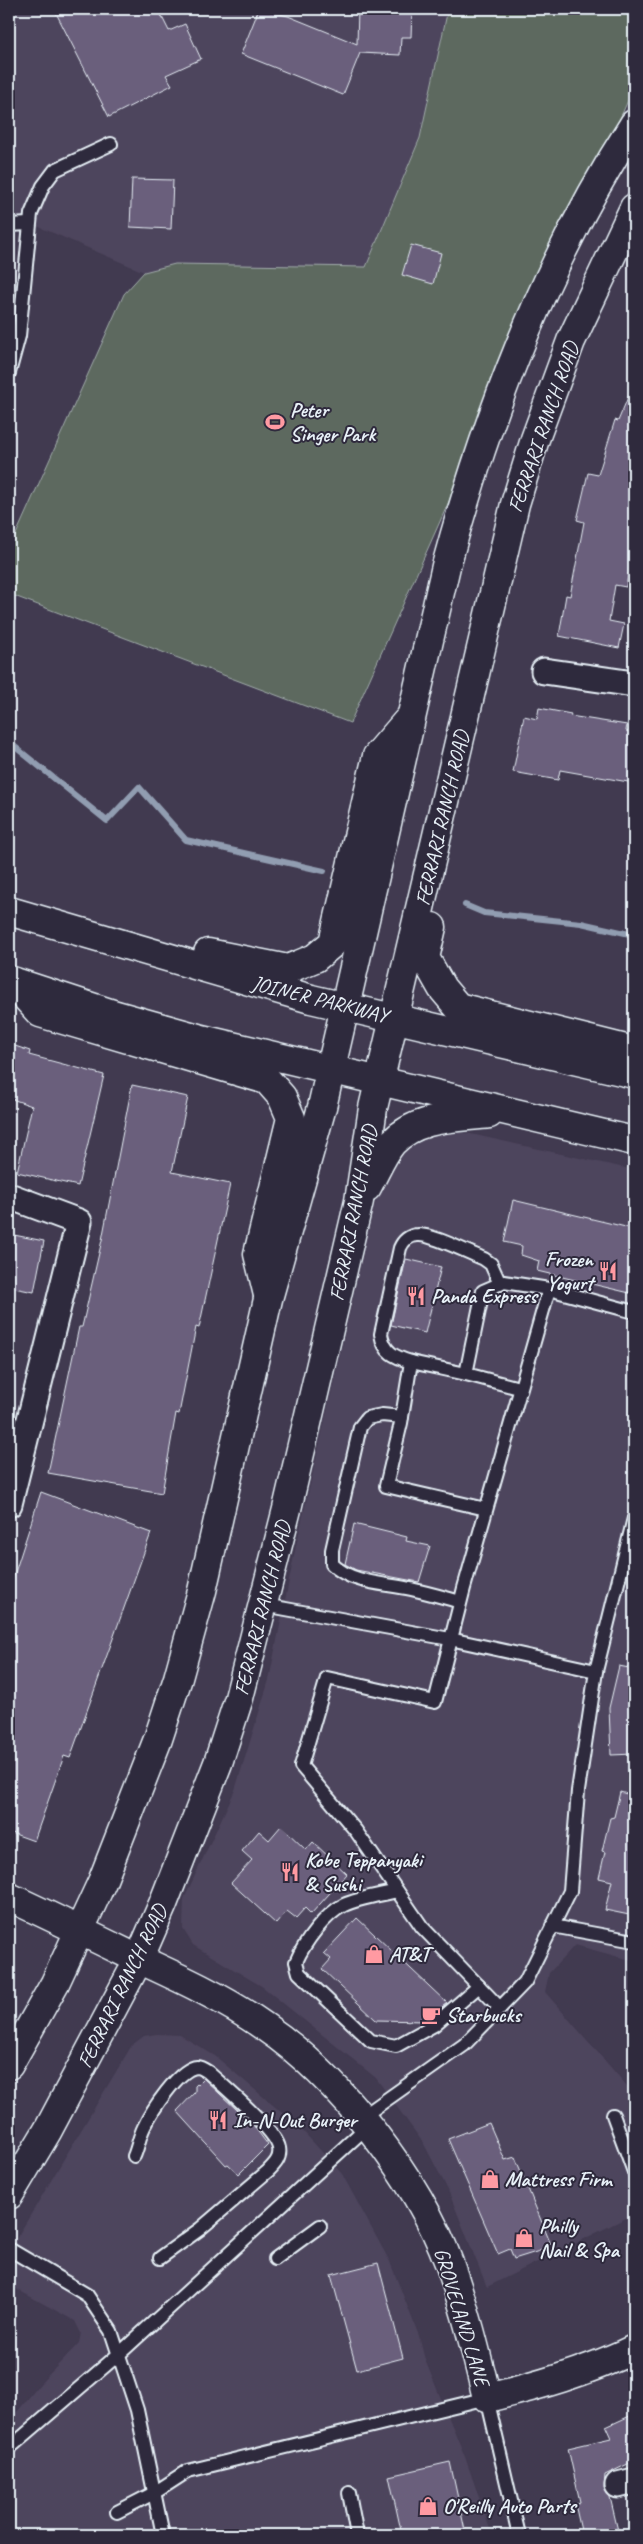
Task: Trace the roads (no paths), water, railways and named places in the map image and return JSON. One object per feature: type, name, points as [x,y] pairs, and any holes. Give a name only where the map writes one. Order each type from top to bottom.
[{"type":"main road","points":[[9,2066],[81,1932],[134,1802],[178,1678],[202,1591],[268,1299],[330,1069],[411,717],[466,492],[504,384],[528,325],[575,226],[634,124]]},
{"type":"main road","name":"FERRARI RANCH ROAD","points":[[9,2195],[48,2130],[138,1959],[163,1904],[218,1762],[239,1698],[264,1605],[359,1201],[373,1108],[516,504],[535,439],[571,341],[634,208]]},
{"type":"main road","points":[[477,668],[486,699],[425,958],[442,988],[458,1007],[634,1051]]},
{"type":"main road","points":[[18,914],[288,968],[315,958],[333,944],[377,756],[411,717]]},
{"type":"main road","name":"JOINER PARKWAY","points":[[18,914],[344,1007],[634,1074]]},
{"type":"main road","points":[[10,980],[116,1015],[198,1038],[634,1141]]},
{"type":"main road","points":[[10,980],[40,1013],[267,1080],[282,1097],[291,1118],[258,1254],[268,1299]]},
{"type":"main road","points":[[359,1201],[392,1144],[410,1128],[433,1120],[511,1112]]},
{"type":"main road","name":"GROVELAND LANE","points":[[9,1897],[222,2000],[267,2028],[304,2058],[366,2121],[423,2210],[448,2261],[467,2319],[487,2398]]},
{"type":"main road","points":[[487,2398],[538,2386],[576,2374],[634,2348]]},
{"type":"street","points":[[544,671],[634,684]]},
{"type":"street","points":[[9,1196],[79,1222],[9,1504]]},
{"type":"lane","points":[[9,372],[19,336],[29,224],[31,214],[43,186],[55,170],[111,144]]},
{"type":"lane","points":[[9,225],[29,224]]},
{"type":"lane","points":[[500,1284],[491,1264],[484,1259],[424,1235],[414,1235],[403,1241],[400,1248],[382,1334],[384,1344],[391,1355],[411,1362],[519,1388]]},
{"type":"lane","points":[[466,1374],[483,1291],[504,1282],[548,1289],[634,1312]]},
{"type":"lane","points":[[500,2008],[422,1927],[356,1831],[301,1766],[327,1678],[435,1702],[460,1602],[548,1289]]},
{"type":"lane","points":[[411,1362],[402,1417],[386,1486],[486,1509]]},
{"type":"lane","points":[[402,1417],[382,1415],[367,1418],[360,1428],[332,1550],[332,1564],[341,1573],[361,1580],[410,1589],[460,1602]]},
{"type":"lane","points":[[9,2444],[13,2445],[119,2354],[366,2121],[464,2045],[525,1982],[570,1891],[578,1791],[596,1671],[634,1518]]},
{"type":"lane","points":[[264,1605],[450,1639],[596,1671]]},
{"type":"lane","points":[[397,1891],[343,1905],[322,1924],[302,1947],[296,1962],[299,1973],[371,2041],[396,2046],[434,2025],[479,1986]]},
{"type":"lane","points":[[552,1926],[634,1941]]},
{"type":"lane","points":[[134,2156],[144,2126],[162,2099],[176,2080],[187,2070],[198,2067],[208,2072],[273,2134],[280,2148],[277,2162],[268,2171],[200,2229],[160,2258]]},
{"type":"lane","points":[[613,2115],[634,2172]]},
{"type":"lane","points":[[274,2259],[320,2226]]},
{"type":"lane","points":[[9,2249],[87,2295],[111,2331],[137,2410],[163,2535]]},
{"type":"lane","points":[[117,2512],[154,2493],[188,2471],[487,2398]]},
{"type":"lane","name":"GROVELAND LANE","points":[[487,2398],[519,2535]]},
{"type":"lane","points":[[349,2493],[357,2535]]},
{"type":"waterway","points":[[9,742],[107,821],[139,787],[186,840],[324,871]]},
{"type":"waterway","points":[[465,905],[484,913],[581,923],[634,935]]},
{"type":"place","name":"Peter Singer Park","points":[[275,422]]},
{"type":"place","name":"Frozen Yogurt","points":[[608,1271]]},
{"type":"place","name":"Panda Express","points":[[416,1296]]},
{"type":"place","name":"Kobe Teppanyaki & Sushi","points":[[290,1872]]},
{"type":"place","name":"AT&T","points":[[374,1954]]},
{"type":"place","name":"Starbucks","points":[[431,2015]]},
{"type":"place","name":"In-N-Out Burger","points":[[218,2120]]},
{"type":"place","name":"Mattress Firm","points":[[490,2179]]},
{"type":"place","name":"Philly Nail & Spa","points":[[524,2238]]},
{"type":"place","name":"O'Reilly Auto Parts","points":[[428,2506]]}]
